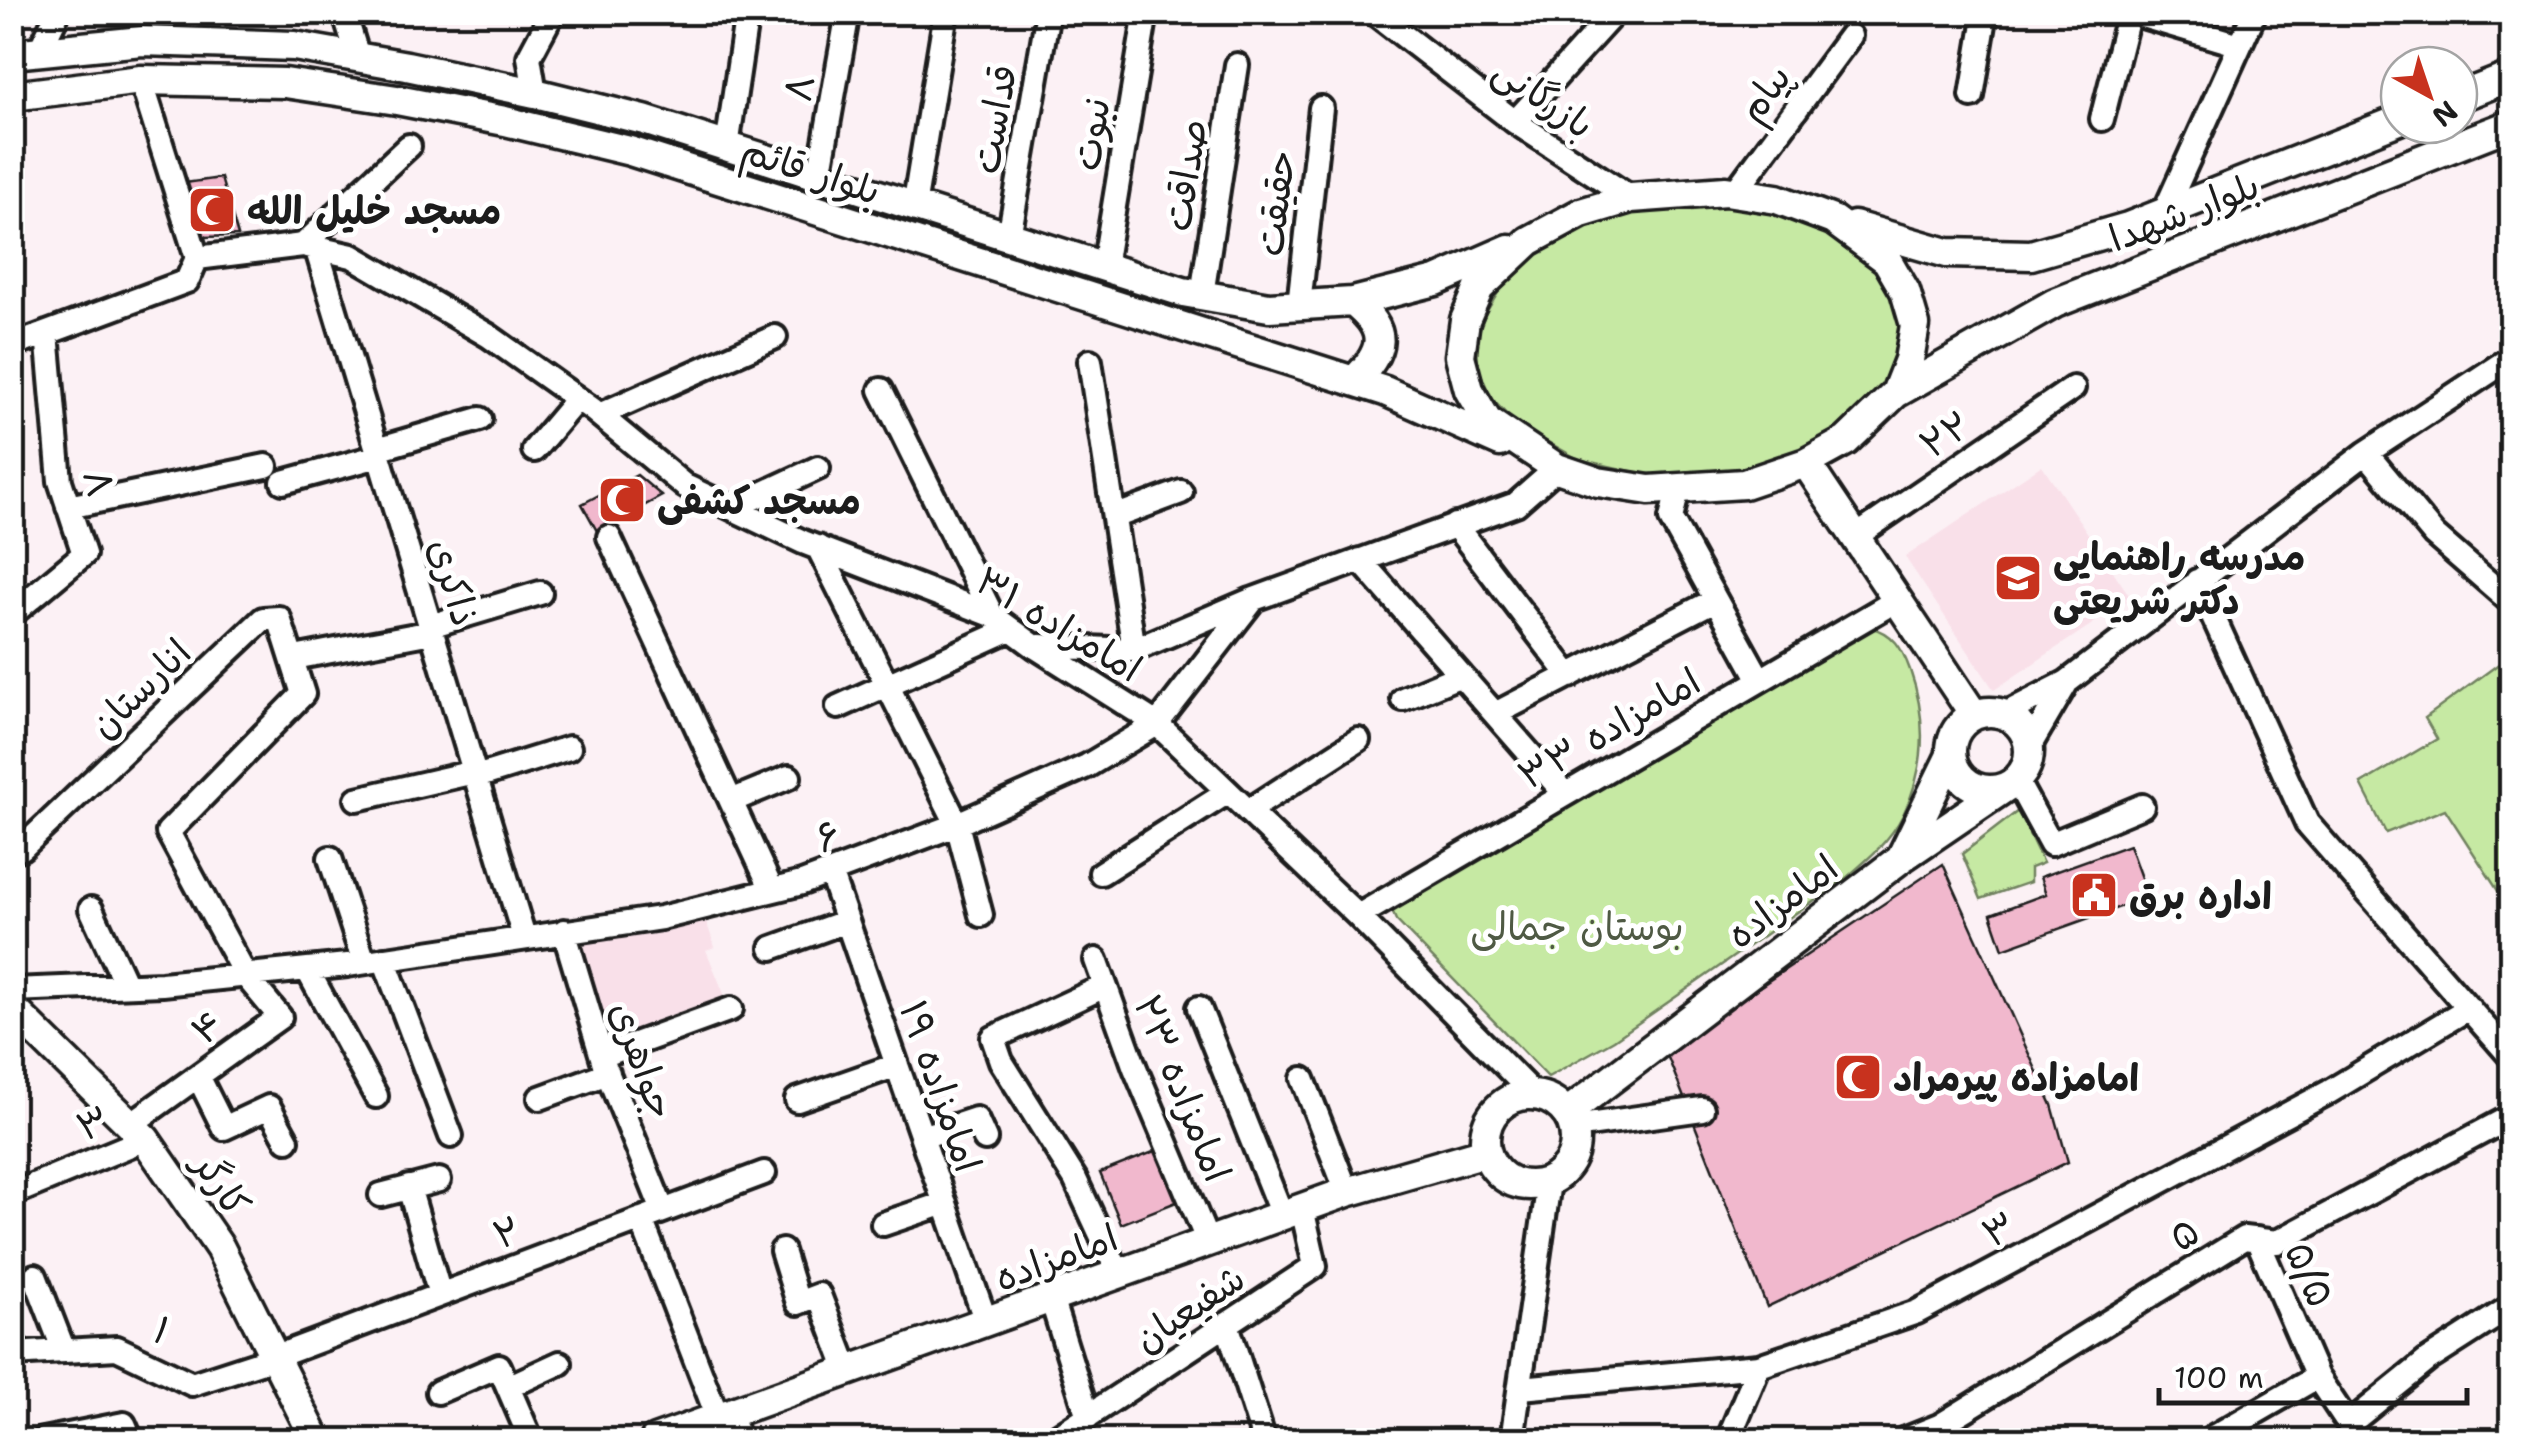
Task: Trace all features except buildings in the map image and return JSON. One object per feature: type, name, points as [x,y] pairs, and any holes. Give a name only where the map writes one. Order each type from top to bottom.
[{"type":"main road","name":"بلوار قائم","points":[[26,52],[142,41],[294,46],[535,93],[644,120],[1182,292],[1269,307],[1353,302],[1436,281],[1528,241]]},
{"type":"main road","points":[[2479,88],[2512,76]]},
{"type":"main road","name":"بلوار قائم","points":[[12,96],[141,80],[285,83],[505,121],[630,151],[1386,390],[1557,468]]},
{"type":"main road","name":"بلوار شهدا","points":[[1896,393],[2055,303],[2512,124]]},
{"type":"main road","name":"بلوار شهدا","points":[[1832,220],[1947,253],[2032,255],[2128,227],[2379,128]]},
{"type":"main road","points":[[1735,192],[1777,199],[1832,220],[1888,260],[1905,291],[1915,325],[1909,360],[1896,393],[1846,440],[1806,463],[1744,484],[1649,490],[1598,482],[1557,468],[1487,420],[1469,390],[1460,356],[1466,320],[1479,288],[1528,241],[1581,213],[1631,198],[1735,192]]},
{"type":"main road","points":[[1353,302],[1379,330],[1374,359],[1354,381]]},
{"type":"main road","points":[[1806,463],[1897,600],[1989,715],[2019,725],[2029,747],[2024,770],[2011,783],[1982,789],[1961,777],[1951,755]]},
{"type":"main road","points":[[1900,859],[1951,755],[1956,732],[1989,715]]},
{"type":"main road","name":"امامزاده","points":[[1570,1120],[1900,859],[2011,783]]},
{"type":"main road","name":"کارگر","points":[[12,1008],[138,1132],[220,1248],[316,1440]]},
{"type":"main road","points":[[1534,1095],[1552,1100],[1570,1120],[1574,1154],[1560,1175],[1549,1182],[1523,1185],[1510,1181],[1491,1164],[1486,1152],[1488,1123],[1506,1102],[1534,1095]]},
{"type":"main road","name":"امامزاده","points":[[654,1440],[729,1424],[848,1371],[1346,1192],[1486,1152]]},
{"type":"street","points":[[26,52],[58,12]]},
{"type":"street","points":[[344,12],[358,57]]},
{"type":"street","points":[[726,147],[747,12]]},
{"type":"street","name":"۸","points":[[820,176],[848,12]]},
{"type":"street","points":[[914,206],[946,12]]},
{"type":"street","name":"قداست","points":[[1009,237],[1048,12]]},
{"type":"street","name":"نبوت","points":[[1104,267],[1146,12]]},
{"type":"street","name":"بازرگانی","points":[[1373,12],[1515,122],[1631,198]]},
{"type":"street","points":[[1515,122],[1615,12]]},
{"type":"street","points":[[1972,96],[1986,12]]},
{"type":"street","points":[[2102,119],[2129,12],[2240,45]]},
{"type":"street","points":[[2164,213],[2255,12]]},
{"type":"street","points":[[535,93],[529,58],[550,15]]},
{"type":"street","name":"پیام","points":[[1735,192],[1850,36]]},
{"type":"street","name":"صداقت","points":[[1202,296],[1237,65]]},
{"type":"street","points":[[12,346],[188,280],[197,258],[141,80]]},
{"type":"street","name":"حقیقت","points":[[1299,305],[1321,108]]},
{"type":"street","points":[[310,246],[409,146]]},
{"type":"street","name":"امامزاده ۳۱","points":[[197,258],[310,246],[352,256],[490,336],[599,415],[685,486],[818,548],[1002,622],[1157,724],[1358,916],[1534,1095]]},
{"type":"street","name":"ذاکری","points":[[310,246],[378,452],[524,937]]},
{"type":"street","name":"۸","points":[[13,612],[84,554],[60,481],[47,333]]},
{"type":"street","points":[[599,415],[774,337]]},
{"type":"street","points":[[1989,715],[2067,682],[2366,453],[2512,357]]},
{"type":"street","points":[[1090,361],[1134,650]]},
{"type":"street","name":"۲۲","points":[[1856,538],[2073,388]]},
{"type":"street","points":[[838,707],[888,686],[1002,622],[881,390]]},
{"type":"street","points":[[534,450],[577,399]]},
{"type":"street","points":[[68,507],[274,474],[378,452],[480,420]]},
{"type":"street","points":[[2366,453],[2434,535],[2512,603]]},
{"type":"street","points":[[732,508],[818,468]]},
{"type":"street","points":[[1034,646],[1134,650],[1254,599],[1516,504],[1557,468]]},
{"type":"street","points":[[1678,489],[1671,519],[1760,680]]},
{"type":"street","points":[[1114,517],[1181,492]]},
{"type":"street","points":[[1454,526],[1570,676]]},
{"type":"street","points":[[610,536],[772,890]]},
{"type":"street","points":[[818,548],[957,824],[981,915]]},
{"type":"street","points":[[1360,560],[1565,794]]},
{"type":"street","points":[[2197,582],[2308,822],[2512,1058]]},
{"type":"street","points":[[246,975],[168,832],[303,694],[295,663],[431,629],[540,593]]},
{"type":"street","name":"۶","points":[[12,990],[126,985],[374,961],[661,918],[802,883],[957,824],[1087,766],[1157,724],[1254,599]]},
{"type":"street","points":[[1495,714],[1716,600]]},
{"type":"street","name":"امامزاده ۳۳","points":[[1358,916],[1897,600]]},
{"type":"street","name":"انارستان","points":[[12,852],[22,848],[262,619],[279,618],[295,663]]},
{"type":"street","points":[[1403,698],[1461,675]]},
{"type":"street","points":[[2029,747],[2067,682]]},
{"type":"street","points":[[1248,811],[1358,740]]},
{"type":"street","points":[[357,799],[475,774],[569,748]]},
{"type":"street","points":[[731,802],[789,777]]},
{"type":"street","points":[[2011,783],[2052,844],[2142,806]]},
{"type":"street","points":[[1101,873],[1228,792]]},
{"type":"street","points":[[330,858],[451,1136]]},
{"type":"street","name":"امامزاده ۱۹","points":[[830,872],[986,1322]]},
{"type":"street","points":[[91,909],[126,985]]},
{"type":"street","points":[[772,948],[847,921]]},
{"type":"street","name":"جواهری","points":[[564,931],[652,1215],[729,1424]]},
{"type":"street","name":"امامزاده ۲۳","points":[[1096,960],[1135,1068],[1208,1242]]},
{"type":"street","points":[[308,969],[376,1096]]},
{"type":"street","name":"۴","points":[[138,1132],[198,1076],[280,1017],[246,975]]},
{"type":"street","points":[[1105,986],[993,1038],[1001,1061],[1075,1179],[1119,1274]]},
{"type":"street","points":[[1199,1008],[1292,1212]]},
{"type":"street","name":"۳","points":[[1520,1388],[1758,1366],[1916,1312],[2329,1092],[2469,1008]]},
{"type":"street","points":[[540,1098],[731,1010]]},
{"type":"street","points":[[797,1100],[897,1065]]},
{"type":"street","points":[[198,1076],[224,1128],[269,1107],[287,1140]]},
{"type":"street","points":[[1303,1079],[1346,1192]]},
{"type":"street","points":[[1570,1120],[1702,1109]]},
{"type":"street","name":"۵","points":[[1904,1440],[1943,1433],[2244,1238],[2277,1242],[2512,1116]]},
{"type":"street","points":[[922,1137],[976,1119],[985,1139]]},
{"type":"street","name":"۳","points":[[12,1194],[138,1132]]},
{"type":"street","name":"۲","points":[[275,1357],[764,1173]]},
{"type":"street","points":[[381,1195],[439,1180]]},
{"type":"street","points":[[1512,1440],[1549,1182]]},
{"type":"street","points":[[409,1187],[440,1295]]},
{"type":"street","points":[[883,1224],[945,1203]]},
{"type":"street","name":"شفیعیان","points":[[1052,1440],[1315,1266],[1292,1212]]},
{"type":"street","name":"۵/۵","points":[[2256,1239],[2316,1377],[2354,1432]]},
{"type":"street","points":[[782,1251],[798,1303],[819,1295],[848,1371]]},
{"type":"street","points":[[35,1276],[64,1351]]},
{"type":"street","points":[[1051,1298],[1088,1417]]},
{"type":"street","points":[[2354,1432],[2428,1360],[2512,1306]]},
{"type":"street","points":[[1227,1324],[1264,1440]]},
{"type":"street","name":"۱","points":[[12,1354],[118,1348],[192,1384],[275,1357]]},
{"type":"street","points":[[508,1387],[560,1363]]},
{"type":"street","points":[[438,1392],[499,1366],[531,1440]]},
{"type":"street","points":[[1728,1440],[1758,1366]]},
{"type":"street","points":[[2208,1440],[2316,1377]]},
{"type":"street","points":[[43,1440],[124,1424],[131,1440]]},
{"type":"shaded area","name":"مدرسه راهنمایی دکتر شریعتی","points":[[2042,465],[2131,598],[1994,690],[1905,557]]},
{"type":"shaded area","points":[[706,921],[715,947],[706,950],[727,1001],[611,1038],[580,957],[580,940]]},
{"type":"green space","points":[[1666,205],[1747,208],[1804,222],[1856,252],[1881,272],[1902,319],[1898,356],[1882,392],[1852,422],[1772,462],[1722,474],[1648,475],[1578,459],[1516,424],[1491,398],[1478,367],[1477,337],[1502,286],[1525,262],[1556,239],[1592,223]]},
{"type":"green space","name":"بوستان جمالی","points":[[1870,627],[1891,637],[1900,648],[1919,706],[1920,761],[1911,797],[1898,824],[1846,878],[1614,1040],[1548,1077],[1396,920],[1388,902]]},
{"type":"green space","points":[[2511,655],[2511,911],[2445,809],[2386,833],[2361,784],[2437,739],[2425,718]]},
{"type":"green space","points":[[2018,811],[2043,863],[2030,868],[2030,882],[1981,899],[1962,854]]},
{"type":"place","name":"مسجد خلیل الله","points":[[212,210]]},
{"type":"place","name":"مسجد کشفی","points":[[622,500]]},
{"type":"place","name":"مدرسه راهنمایی دکتر شریعتی","points":[[2018,578]]},
{"type":"place","name":"اداره برق","points":[[2094,895]]},
{"type":"place","name":"امامزاده پیرمراد","points":[[1858,1077]]}]
